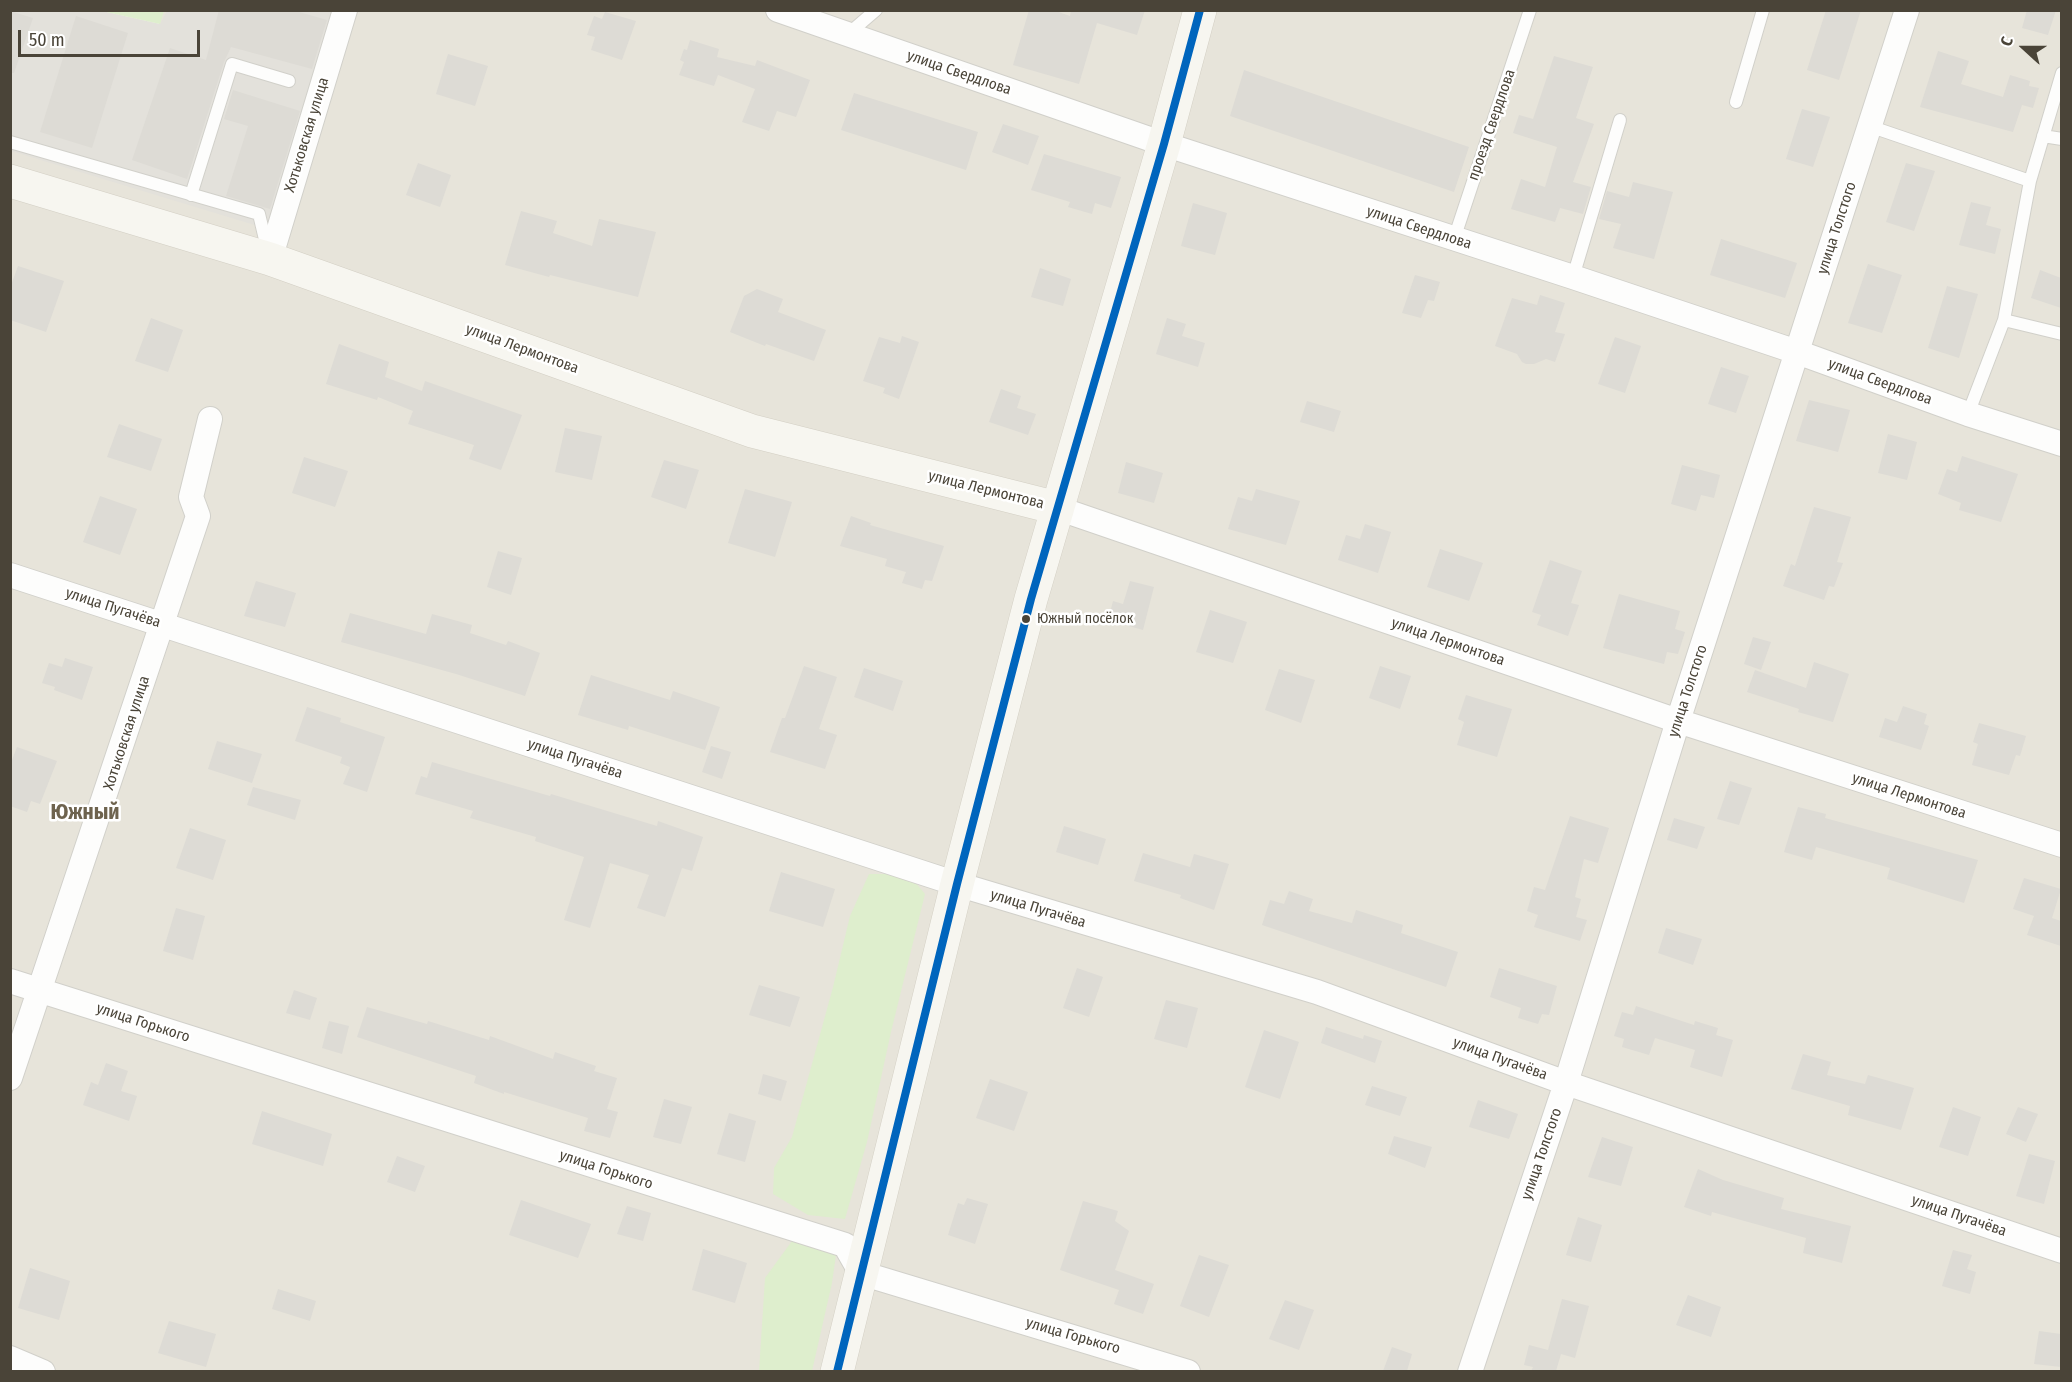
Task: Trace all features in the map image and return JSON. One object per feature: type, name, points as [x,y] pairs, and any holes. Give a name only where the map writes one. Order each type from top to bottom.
[{"type":"main road","points":[[837,1371],[957,884],[1031,600],[1164,144],[1200,10]]},
{"type":"main road","name":"улица Лермонтова","points":[[10,182],[270,259],[752,431],[1057,508]]},
{"type":"street","name":"Хотьковская улица","points":[[270,259],[345,10]]},
{"type":"street","name":"улица Свердлова","points":[[778,10],[1164,144],[1573,277],[2061,444]]},
{"type":"street","name":"улица Толстого","points":[[1470,1371],[1566,1083],[1678,721],[1907,10]]},
{"type":"street","name":"Хотьковская улица","points":[[10,1078],[198,516],[191,496],[210,419]]},
{"type":"street","name":"улица Лермонтова","points":[[1057,508],[1678,721],[2061,845]]},
{"type":"street","name":"улица Пугачёва","points":[[10,575],[957,884],[1317,992],[1566,1083],[2061,1251]]},
{"type":"street","name":"улица Горького","points":[[10,981],[845,1245],[861,1273],[1188,1371]]},
{"type":"street","points":[[10,1358],[43,1371]]},
{"type":"lane","points":[[847,34],[876,10]]},
{"type":"lane","name":"проезд Свердлова","points":[[1454,239],[1530,10]]},
{"type":"lane","points":[[1736,102],[1763,10]]},
{"type":"lane","points":[[191,195],[232,64],[289,81]]},
{"type":"lane","points":[[1968,414],[2004,320],[2030,181],[2061,73]]},
{"type":"lane","points":[[1573,277],[1620,120]]},
{"type":"lane","points":[[1869,126],[2030,181]]},
{"type":"lane","points":[[2043,136],[2061,140]]},
{"type":"lane","points":[[10,142],[259,214],[270,259]]},
{"type":"lane","points":[[2004,320],[2061,334]]},
{"type":"shaded area","points":[[164,10],[2061,11],[2061,1371],[11,1371],[10,11],[102,11],[159,24]]},
{"type":"shaded area","points":[[10,11],[102,11],[160,24],[167,11],[338,11],[271,230],[11,151]]},
{"type":"green space","points":[[102,11],[164,11],[160,24]]},
{"type":"green space","points":[[869,874],[887,874],[915,882],[925,894],[867,1142],[845,1219],[808,1215],[773,1194],[774,1168],[792,1137],[850,916]]},
{"type":"green space","points":[[792,1241],[836,1255],[812,1371],[759,1371],[765,1278]]},
{"type":"building","points":[[219,10],[292,10],[327,20],[312,69],[231,47],[224,62],[187,179],[132,160],[170,48],[206,60]]},
{"type":"building","points":[[1029,10],[1053,10],[1070,16],[1071,10],[1145,10],[1137,35],[1097,23],[1079,84],[1013,65]]},
{"type":"building","points":[[1826,10],[1861,10],[1839,80],[1807,70]]},
{"type":"building","points":[[2027,10],[2056,10],[2048,35],[2022,28]]},
{"type":"building","points":[[10,11],[33,18],[14,73],[10,73]]},
{"type":"building","points":[[605,12],[636,21],[622,60],[591,50],[595,37],[587,35],[594,16],[602,19]]},
{"type":"building","points":[[76,16],[128,33],[92,148],[40,132]]},
{"type":"building","points":[[690,40],[719,49],[717,57],[755,66],[757,60],[810,80],[796,117],[777,111],[769,131],[742,122],[755,89],[718,75],[714,86],[679,75],[684,62],[680,60]]},
{"type":"building","points":[[1938,51],[1969,61],[1961,84],[2003,97],[2010,75],[2030,81],[2029,86],[2039,88],[2033,108],[2022,105],[2013,132],[1920,107]]},
{"type":"building","points":[[448,54],[488,66],[475,106],[436,94]]},
{"type":"building","points":[[1554,56],[1593,67],[1576,118],[1594,124],[1573,182],[1591,187],[1583,214],[1560,208],[1555,222],[1511,209],[1521,179],[1545,187],[1557,147],[1513,133],[1519,115],[1533,119]]},
{"type":"building","points":[[1244,70],[1469,147],[1454,192],[1230,116]]},
{"type":"building","points":[[233,90],[300,111],[270,209],[226,196],[248,126],[224,119]]},
{"type":"building","points":[[854,93],[978,132],[966,170],[841,130]]},
{"type":"building","points":[[1802,109],[1830,117],[1813,167],[1786,159]]},
{"type":"building","points":[[1003,124],[1039,136],[1028,165],[992,152]]},
{"type":"building","points":[[1044,154],[1121,177],[1111,208],[1095,203],[1092,214],[1068,207],[1070,202],[1031,190]]},
{"type":"building","points":[[418,163],[451,175],[440,207],[406,195]]},
{"type":"building","points":[[1906,163],[1935,171],[1914,231],[1886,222]]},
{"type":"building","points":[[1633,182],[1673,192],[1654,259],[1613,248],[1621,224],[1599,219],[1607,191],[1629,197]]},
{"type":"building","points":[[1971,202],[1991,207],[1986,225],[2001,229],[1995,254],[1959,245]]},
{"type":"building","points":[[1193,203],[1227,213],[1215,255],[1181,246]]},
{"type":"building","points":[[521,211],[557,221],[553,233],[592,246],[599,219],[656,232],[638,297],[505,265]]},
{"type":"building","points":[[1721,239],[1797,263],[1785,298],[1710,275]]},
{"type":"building","points":[[1868,264],[1902,275],[1882,333],[1848,323]]},
{"type":"building","points":[[18,266],[64,281],[46,332],[10,320],[10,288]]},
{"type":"building","points":[[1040,268],[1071,279],[1063,306],[1031,297]]},
{"type":"building","points":[[2040,270],[2061,278],[2061,308],[2031,298]]},
{"type":"building","points":[[1415,275],[1440,282],[1434,301],[1428,300],[1421,318],[1402,313]]},
{"type":"building","points":[[1947,286],[1978,294],[1959,358],[1928,348]]},
{"type":"building","points":[[757,289],[783,299],[778,312],[826,330],[814,361],[766,344],[765,346],[730,332],[744,296]]},
{"type":"building","points":[[1540,295],[1565,303],[1555,332],[1565,334],[1555,362],[1546,359],[1534,364],[1526,364],[1517,354],[1495,346],[1512,298],[1537,305]]},
{"type":"building","points":[[151,318],[183,330],[168,372],[135,361]]},
{"type":"building","points":[[1167,318],[1186,324],[1182,336],[1205,343],[1198,367],[1156,354]]},
{"type":"building","points":[[902,336],[919,342],[899,399],[883,393],[885,388],[863,381],[879,337],[900,343]]},
{"type":"building","points":[[1615,337],[1641,346],[1625,393],[1598,384]]},
{"type":"building","points":[[339,344],[389,362],[385,377],[422,391],[425,381],[522,415],[501,470],[469,459],[474,445],[408,424],[413,411],[378,397],[377,400],[326,384]]},
{"type":"building","points":[[1721,367],[1749,376],[1736,413],[1708,404]]},
{"type":"building","points":[[1001,389],[1021,396],[1017,408],[1036,414],[1028,435],[989,422]]},
{"type":"building","points":[[1809,400],[1850,410],[1838,452],[1796,441]]},
{"type":"building","points":[[1307,401],[1341,411],[1334,432],[1300,422]]},
{"type":"building","points":[[119,424],[162,439],[151,471],[107,457]]},
{"type":"building","points":[[565,428],[602,436],[592,480],[555,472]]},
{"type":"building","points":[[1888,434],[1917,442],[1907,480],[1878,473]]},
{"type":"building","points":[[1962,456],[2018,474],[2001,522],[1959,510],[1961,503],[1938,494],[1947,469],[1957,472]]},
{"type":"building","points":[[304,457],[348,471],[335,507],[292,493]]},
{"type":"building","points":[[664,460],[699,470],[686,509],[651,497]]},
{"type":"building","points":[[1126,462],[1163,473],[1154,503],[1118,493]]},
{"type":"building","points":[[1682,465],[1720,475],[1714,498],[1701,495],[1696,511],[1671,504]]},
{"type":"building","points":[[745,489],[792,502],[775,557],[728,543]]},
{"type":"building","points":[[1256,489],[1300,501],[1286,545],[1228,529],[1238,497],[1252,501]]},
{"type":"building","points":[[100,496],[137,509],[120,555],[83,542]]},
{"type":"building","points":[[1814,507],[1851,517],[1837,562],[1843,563],[1834,587],[1829,586],[1824,600],[1783,586],[1791,564],[1795,566]]},
{"type":"building","points":[[851,516],[871,523],[870,525],[944,546],[932,581],[925,580],[922,589],[902,583],[906,572],[885,566],[887,559],[840,546]]},
{"type":"building","points":[[1365,524],[1391,532],[1378,573],[1338,560],[1346,535],[1360,539]]},
{"type":"building","points":[[1440,549],[1483,563],[1469,601],[1427,587]]},
{"type":"building","points":[[498,551],[522,558],[511,595],[487,587]]},
{"type":"building","points":[[1550,560],[1582,571],[1571,603],[1579,605],[1568,636],[1537,625],[1541,615],[1532,612]]},
{"type":"building","points":[[256,581],[296,593],[285,627],[244,616]]},
{"type":"building","points":[[1130,581],[1154,587],[1143,630],[1108,620],[1113,601],[1123,604]]},
{"type":"building","points":[[1619,594],[1680,611],[1675,629],[1685,632],[1678,654],[1667,652],[1664,664],[1603,648]]},
{"type":"building","points":[[1210,610],[1247,622],[1233,663],[1196,652]]},
{"type":"building","points":[[350,613],[426,634],[432,614],[472,625],[470,633],[506,645],[508,641],[540,653],[525,696],[341,642]]},
{"type":"building","points":[[1753,637],[1771,642],[1761,670],[1744,664]]},
{"type":"building","points":[[65,658],[93,667],[82,700],[42,683],[49,663],[62,667]]},
{"type":"building","points":[[1814,662],[1849,674],[1833,722],[1798,712],[1799,709],[1747,692],[1755,670],[1806,688]]},
{"type":"building","points":[[804,666],[837,677],[819,729],[837,735],[825,769],[770,752]]},
{"type":"building","points":[[1380,666],[1411,676],[1400,709],[1369,698]]},
{"type":"building","points":[[864,668],[903,681],[893,711],[854,697]]},
{"type":"building","points":[[1279,669],[1315,680],[1301,723],[1265,710]]},
{"type":"building","points":[[591,675],[670,700],[673,691],[720,707],[705,750],[629,726],[628,730],[578,715]]},
{"type":"building","points":[[1466,695],[1512,709],[1497,757],[1457,745],[1464,722],[1458,719]]},
{"type":"building","points":[[1903,706],[1927,714],[1924,724],[1929,726],[1921,750],[1879,737],[1885,718],[1897,722]]},
{"type":"building","points":[[307,707],[341,718],[340,722],[385,737],[367,792],[343,784],[350,767],[340,763],[342,757],[295,741]]},
{"type":"building","points":[[1979,723],[2026,736],[2020,756],[2016,755],[2009,775],[1972,765],[1978,744],[1973,742]]},
{"type":"building","points":[[217,741],[262,754],[252,783],[208,769]]},
{"type":"building","points":[[711,746],[731,752],[722,779],[702,772]]},
{"type":"building","points":[[17,747],[57,761],[40,804],[31,801],[27,812],[10,806],[10,765]]},
{"type":"building","points":[[432,762],[657,826],[658,821],[703,837],[692,871],[682,868],[665,917],[637,908],[649,875],[610,863],[590,928],[564,920],[584,857],[535,841],[536,837],[470,818],[473,811],[415,794],[421,776],[427,778]]},
{"type":"building","points":[[1730,781],[1752,788],[1739,825],[1717,819]]},
{"type":"building","points":[[253,787],[301,800],[295,820],[247,805]]},
{"type":"building","points":[[1798,807],[1826,814],[1825,818],[1978,860],[1964,903],[1887,879],[1890,868],[1816,847],[1812,860],[1784,852]]},
{"type":"building","points":[[1570,816],[1609,828],[1598,863],[1584,859],[1575,897],[1581,899],[1576,917],[1587,920],[1580,941],[1534,927],[1538,915],[1527,911],[1534,887],[1545,890]]},
{"type":"building","points":[[1674,818],[1705,827],[1697,849],[1667,840]]},
{"type":"building","points":[[1064,826],[1106,839],[1098,865],[1056,852]]},
{"type":"building","points":[[190,828],[226,840],[213,880],[176,868]]},
{"type":"building","points":[[1143,853],[1190,867],[1194,854],[1229,864],[1214,910],[1180,898],[1181,895],[1134,881]]},
{"type":"building","points":[[781,872],[835,889],[823,927],[769,911]]},
{"type":"building","points":[[2024,878],[2061,889],[2052,918],[2061,921],[2061,946],[2027,935],[2034,916],[2013,909]]},
{"type":"building","points":[[1289,891],[1313,899],[1309,911],[1352,923],[1356,910],[1403,925],[1401,933],[1458,952],[1446,987],[1262,925],[1270,900],[1284,904]]},
{"type":"building","points":[[176,908],[205,916],[193,960],[163,951]]},
{"type":"building","points":[[1666,928],[1702,939],[1693,965],[1658,953]]},
{"type":"building","points":[[1077,968],[1103,977],[1089,1017],[1063,1008]]},
{"type":"building","points":[[1499,968],[1557,986],[1549,1015],[1542,1014],[1538,1024],[1518,1018],[1521,1008],[1490,997]]},
{"type":"building","points":[[759,985],[800,997],[790,1027],[749,1015]]},
{"type":"building","points":[[294,990],[317,998],[310,1020],[286,1013]]},
{"type":"building","points":[[1166,1000],[1198,1008],[1187,1048],[1154,1039]]},
{"type":"building","points":[[1636,1006],[1694,1025],[1695,1021],[1718,1028],[1716,1035],[1733,1040],[1722,1077],[1690,1067],[1695,1050],[1655,1038],[1649,1055],[1622,1047],[1624,1039],[1614,1036],[1622,1012],[1633,1015]]},
{"type":"building","points":[[367,1007],[427,1024],[428,1021],[489,1040],[490,1036],[553,1059],[555,1052],[596,1066],[594,1071],[617,1078],[607,1109],[618,1112],[610,1138],[584,1131],[588,1118],[504,1092],[504,1094],[474,1083],[476,1076],[357,1037]]},
{"type":"building","points":[[329,1021],[349,1026],[342,1054],[322,1048]]},
{"type":"building","points":[[1326,1027],[1363,1039],[1364,1035],[1382,1041],[1375,1063],[1321,1043]]},
{"type":"building","points":[[1264,1030],[1299,1042],[1280,1099],[1245,1087]]},
{"type":"building","points":[[1803,1054],[1831,1062],[1827,1075],[1865,1084],[1868,1075],[1914,1088],[1901,1130],[1848,1115],[1850,1106],[1791,1089]]},
{"type":"building","points":[[106,1063],[128,1071],[121,1091],[137,1096],[129,1121],[83,1105],[91,1082],[98,1085]]},
{"type":"building","points":[[763,1074],[787,1081],[781,1101],[758,1094]]},
{"type":"building","points":[[990,1079],[1028,1092],[1014,1131],[976,1118]]},
{"type":"building","points":[[1372,1086],[1407,1097],[1400,1116],[1365,1105]]},
{"type":"building","points":[[664,1099],[692,1107],[681,1144],[653,1137]]},
{"type":"building","points":[[1478,1100],[1518,1114],[1509,1139],[1469,1127]]},
{"type":"building","points":[[1953,1107],[1981,1117],[1968,1156],[1939,1147]]},
{"type":"building","points":[[2018,1107],[2038,1114],[2026,1142],[2006,1134]]},
{"type":"building","points":[[262,1111],[332,1134],[323,1166],[252,1144]]},
{"type":"building","points":[[729,1113],[756,1121],[745,1162],[717,1154]]},
{"type":"building","points":[[1394,1136],[1432,1147],[1425,1168],[1388,1154]]},
{"type":"building","points":[[1602,1137],[1633,1147],[1621,1186],[1588,1177]]},
{"type":"building","points":[[2029,1154],[2055,1161],[2044,1204],[2016,1196]]},
{"type":"building","points":[[397,1156],[425,1166],[415,1192],[387,1182]]},
{"type":"building","points":[[1698,1169],[1723,1180],[1784,1198],[1781,1209],[1851,1226],[1842,1263],[1803,1253],[1806,1238],[1712,1212],[1711,1216],[1684,1207]]},
{"type":"building","points":[[967,1198],[988,1204],[975,1244],[948,1235],[958,1203],[964,1205]]},
{"type":"building","points":[[521,1200],[591,1224],[578,1258],[509,1235]]},
{"type":"building","points":[[1083,1201],[1118,1211],[1115,1221],[1129,1231],[1115,1270],[1154,1284],[1143,1314],[1114,1304],[1119,1290],[1060,1270]]},
{"type":"building","points":[[627,1206],[651,1213],[643,1241],[617,1234]]},
{"type":"building","points":[[1578,1217],[1602,1225],[1591,1262],[1566,1255]]},
{"type":"building","points":[[703,1249],[747,1263],[735,1303],[692,1290]]},
{"type":"building","points":[[1953,1250],[1972,1255],[1967,1269],[1976,1272],[1970,1294],[1942,1286]]},
{"type":"building","points":[[1199,1255],[1229,1265],[1209,1317],[1180,1306]]},
{"type":"building","points":[[30,1268],[70,1281],[59,1320],[18,1308]]},
{"type":"building","points":[[278,1289],[316,1301],[310,1321],[272,1309]]},
{"type":"building","points":[[1688,1295],[1721,1307],[1711,1337],[1676,1325]]},
{"type":"building","points":[[1562,1299],[1589,1306],[1575,1358],[1561,1354],[1556,1371],[1531,1371],[1533,1367],[1524,1365],[1529,1345],[1548,1350]]},
{"type":"building","points":[[1285,1300],[1314,1310],[1299,1350],[1269,1339]]},
{"type":"building","points":[[169,1321],[216,1334],[206,1367],[158,1353]]},
{"type":"building","points":[[2039,1331],[2061,1334],[2061,1367],[2034,1364]]},
{"type":"building","points":[[1392,1347],[1412,1354],[1407,1371],[1383,1371]]},
{"type":"transit line","points":[[837,1372],[957,884],[1031,599],[1164,144],[1200,10]]},
{"type":"place","name":"Южный посёлок","points":[[1026,619]]},
{"type":"district","name":"Южный","points":[[85,813]]}]
